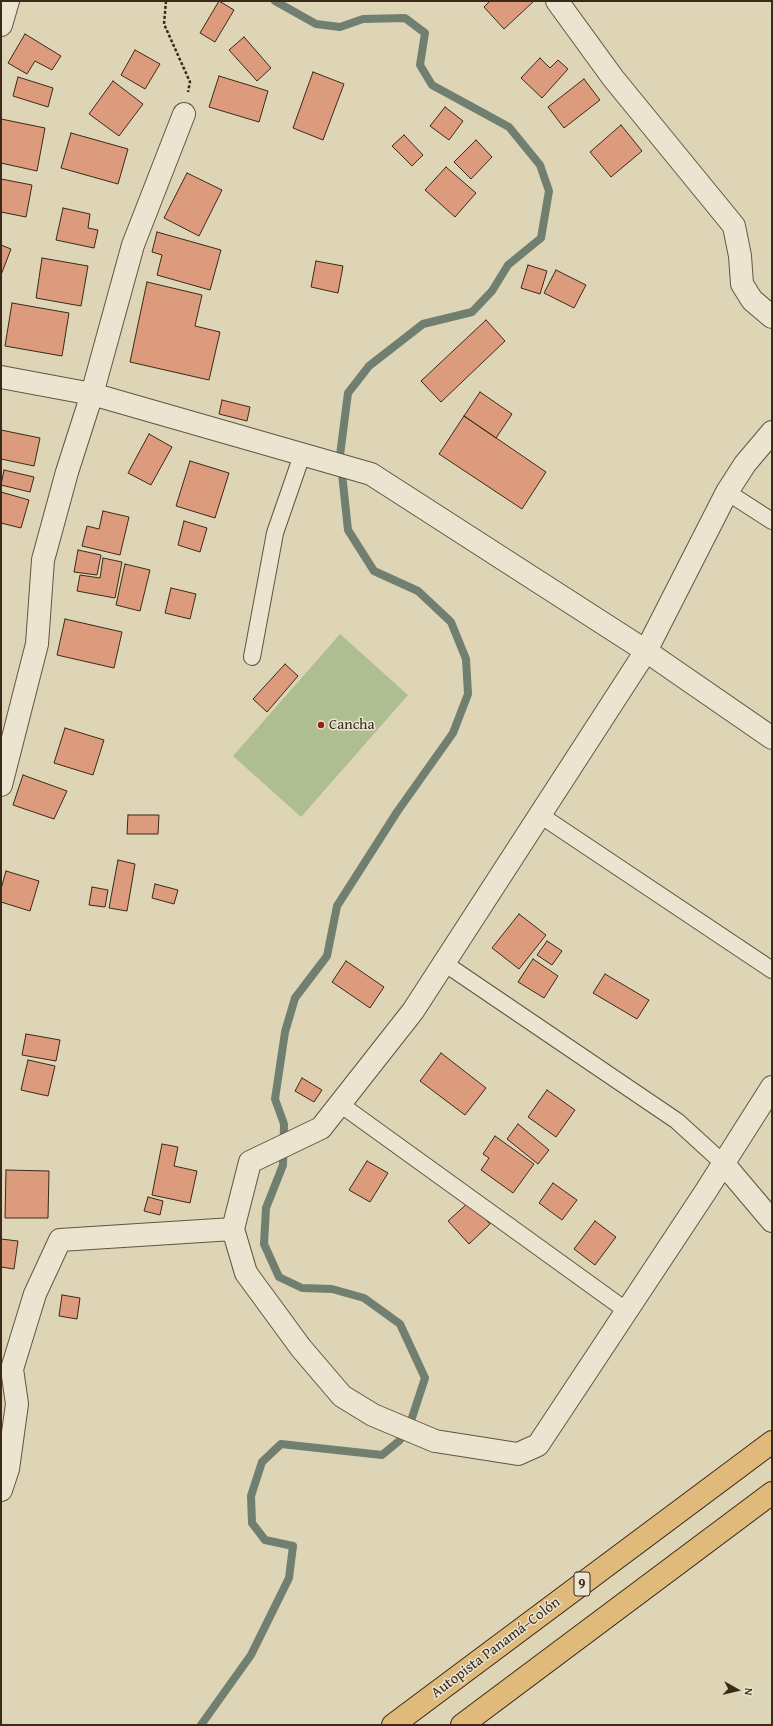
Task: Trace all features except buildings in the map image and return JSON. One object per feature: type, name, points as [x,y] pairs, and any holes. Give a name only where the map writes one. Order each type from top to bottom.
[{"type":"highway","name":"Autopista Panamá–Colón","points":[[393,1725],[772,1442]]},
{"type":"highway","points":[[462,1725],[772,1493]]},
{"type":"street","points":[[557,1],[613,78],[734,226],[740,256],[742,284],[752,300],[772,316]]},
{"type":"street","points":[[1,25],[8,2]]},
{"type":"street","points":[[1,784],[37,644],[43,560],[67,472],[92,394],[134,245],[184,114]]},
{"type":"street","points":[[1,377],[92,394],[371,474],[646,651],[772,738]]},
{"type":"street","points":[[772,432],[745,464],[727,492],[646,651],[413,1011],[322,1128],[250,1162],[233,1229],[246,1273],[301,1348],[342,1396],[373,1415],[435,1441],[518,1454],[538,1445],[724,1163],[772,1087]]},
{"type":"street","points":[[724,1163],[772,1222]]},
{"type":"street","points":[[1,1490],[8,1469],[17,1404],[12,1369],[35,1294],[60,1240],[233,1229]]},
{"type":"lane","points":[[252,657],[275,534],[311,457]]},
{"type":"lane","points":[[727,492],[772,521]]},
{"type":"lane","points":[[540,815],[772,970]]},
{"type":"lane","points":[[444,963],[677,1121],[724,1163]]},
{"type":"lane","points":[[340,1104],[627,1310]]},
{"type":"path","points":[[166,1],[164,24],[190,82],[184,114]]},
{"type":"green space","name":"Cancha","points":[[340,634],[408,695],[301,817],[233,756]]},
{"type":"waterway","points":[[201,1725],[251,1655],[289,1578],[293,1546],[265,1540],[252,1523],[251,1496],[262,1462],[281,1444],[382,1455],[399,1441],[408,1430],[425,1378],[400,1324],[364,1298],[332,1289],[302,1288],[279,1277],[264,1244],[266,1208],[283,1165],[284,1124],[275,1099],[285,1032],[295,998],[327,956],[337,906],[397,812],[453,733],[468,694],[466,659],[451,622],[418,591],[374,571],[348,530],[340,455],[348,393],[369,366],[423,324],[472,312],[492,291],[508,265],[541,238],[549,191],[540,165],[509,127],[432,85],[420,65],[425,33],[405,18],[363,19],[340,27],[316,24],[275,1]]},
{"type":"place","name":"Cancha","points":[[321,725]]}]
